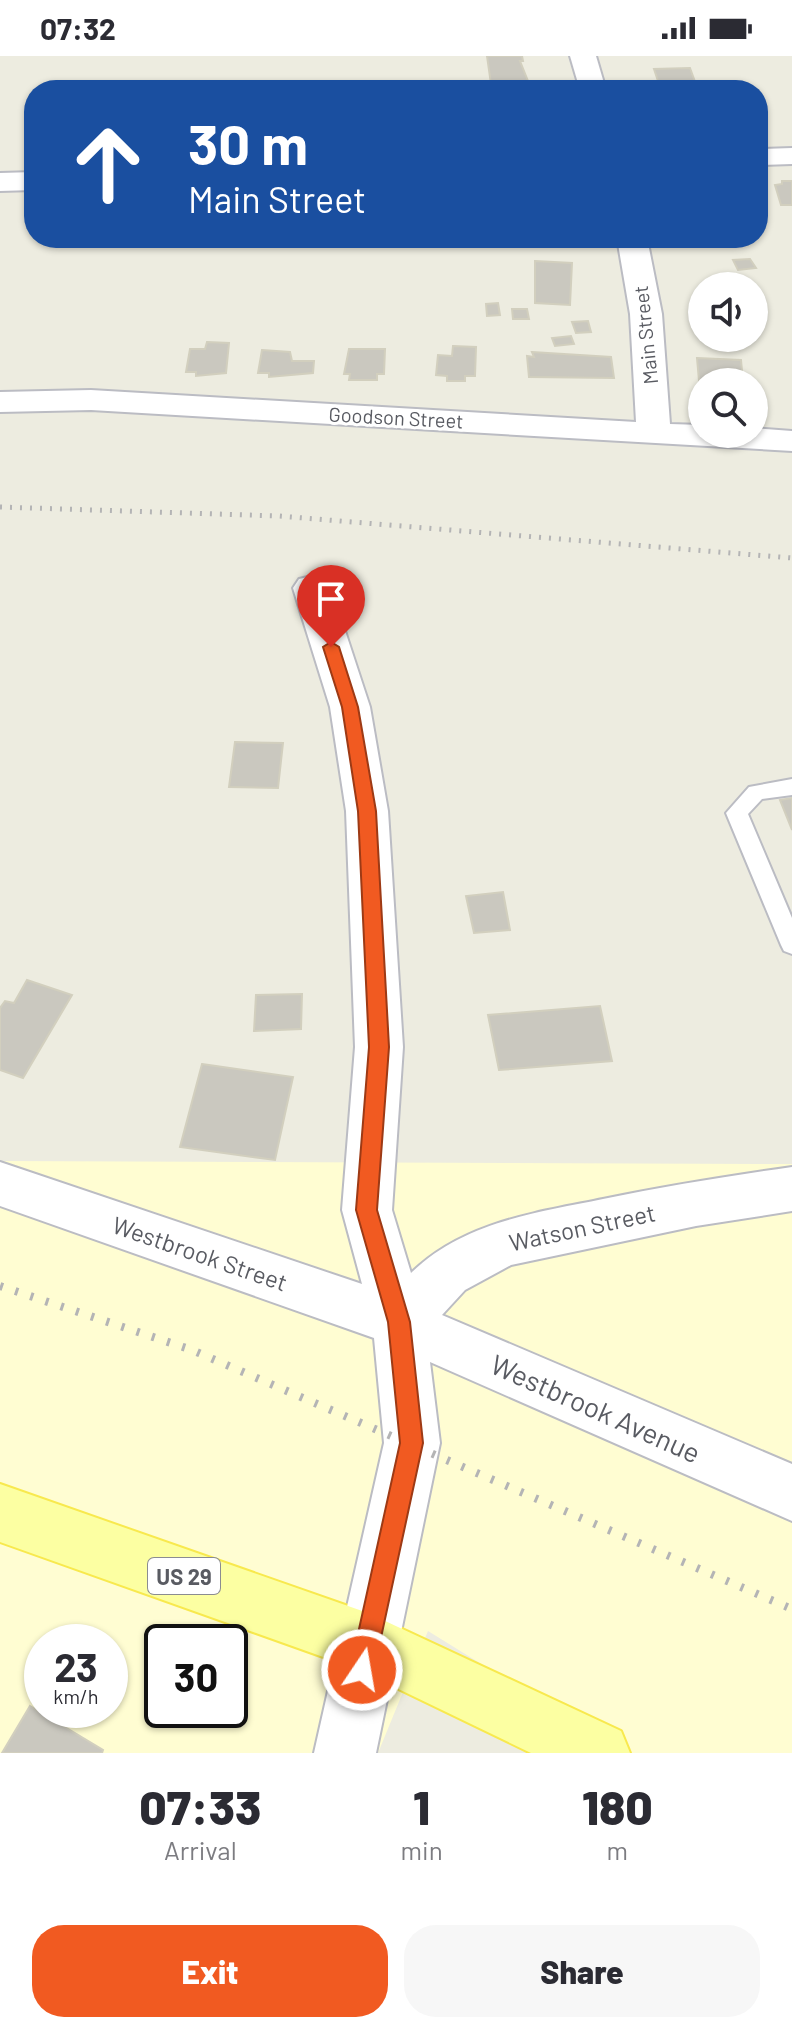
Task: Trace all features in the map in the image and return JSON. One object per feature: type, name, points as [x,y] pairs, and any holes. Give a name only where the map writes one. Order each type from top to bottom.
[{"type":"main road","name":"US 29","points":[[0,1513],[368,1643],[599,1753]]},
{"type":"street","points":[[583,56],[590,80]]},
{"type":"street","points":[[768,157],[792,156]]},
{"type":"street","points":[[0,182],[24,181]]},
{"type":"street","name":"Main Street","points":[[634,248],[646,314],[654,432]]},
{"type":"street","name":"Goodson Street","points":[[0,402],[91,400],[792,441]]},
{"type":"street","points":[[312,588],[350,707],[367,811],[379,1047],[367,1210],[399,1322],[412,1443],[345,1753]]},
{"type":"street","name":"Westbrook Street","points":[[0,1184],[399,1322]]},
{"type":"street","name":"Watson Street","points":[[399,1322],[447,1273],[502,1243],[696,1203],[792,1189]]},
{"type":"street","name":"Westbrook Avenue","points":[[399,1322],[792,1493]]},
{"type":"lane","points":[[792,787],[756,792],[737,813],[792,945]]},
{"type":"shaded area","points":[[0,1161],[792,1164],[792,1753],[625,1753],[428,1631],[378,1753],[0,1753]]},
{"type":"building","points":[[487,56],[522,56],[523,61],[520,61],[528,80],[490,80]]},
{"type":"building","points":[[690,68],[694,80],[658,80],[654,69]]},
{"type":"building","points":[[782,181],[792,181],[792,205],[781,205],[775,185],[782,184]]},
{"type":"building","points":[[750,259],[756,268],[738,270],[733,260]]},
{"type":"building","points":[[535,261],[572,263],[570,305],[535,303]]},
{"type":"building","points":[[498,303],[500,315],[487,316],[486,304]]},
{"type":"building","points":[[512,309],[527,309],[529,319],[513,319]]},
{"type":"building","points":[[588,321],[591,332],[576,333],[572,322]]},
{"type":"building","points":[[571,336],[574,344],[555,346],[552,338]]},
{"type":"building","points":[[207,342],[229,343],[226,373],[196,376],[196,372],[186,372],[190,349],[205,349]]},
{"type":"building","points":[[453,346],[476,347],[475,376],[465,376],[465,381],[447,381],[447,376],[436,375],[438,355],[452,356]]},
{"type":"building","points":[[349,349],[385,349],[384,374],[377,374],[377,380],[349,380],[350,374],[344,374]]},
{"type":"building","points":[[262,350],[290,352],[292,361],[314,361],[313,373],[269,377],[269,373],[258,373]]},
{"type":"building","points":[[532,352],[611,357],[614,378],[529,377],[527,356],[534,357]]},
{"type":"building","points":[[697,358],[741,360],[742,368],[698,368]]},
{"type":"building","points":[[235,742],[283,743],[278,788],[229,787]]},
{"type":"building","points":[[792,798],[792,830],[780,800]]},
{"type":"building","points":[[503,892],[510,930],[474,933],[466,896]]},
{"type":"building","points":[[27,980],[72,995],[23,1078],[0,1070],[0,1008],[5,1001],[14,1003]]},
{"type":"building","points":[[302,994],[301,1029],[254,1031],[256,995]]},
{"type":"building","points":[[600,1006],[612,1061],[499,1070],[488,1015]]},
{"type":"building","points":[[202,1064],[293,1077],[275,1160],[180,1147]]},
{"type":"building","points":[[24,1716],[24,1728],[66,1728],[103,1750],[102,1753],[2,1753]]},
{"type":"railway","points":[[0,507],[279,516],[792,558]]},
{"type":"railway","points":[[0,1286],[192,1350],[792,1609]]},
{"type":"route","points":[[331,647],[350,707],[367,811],[379,1047],[367,1210],[399,1322],[412,1443],[362,1670]]}]
